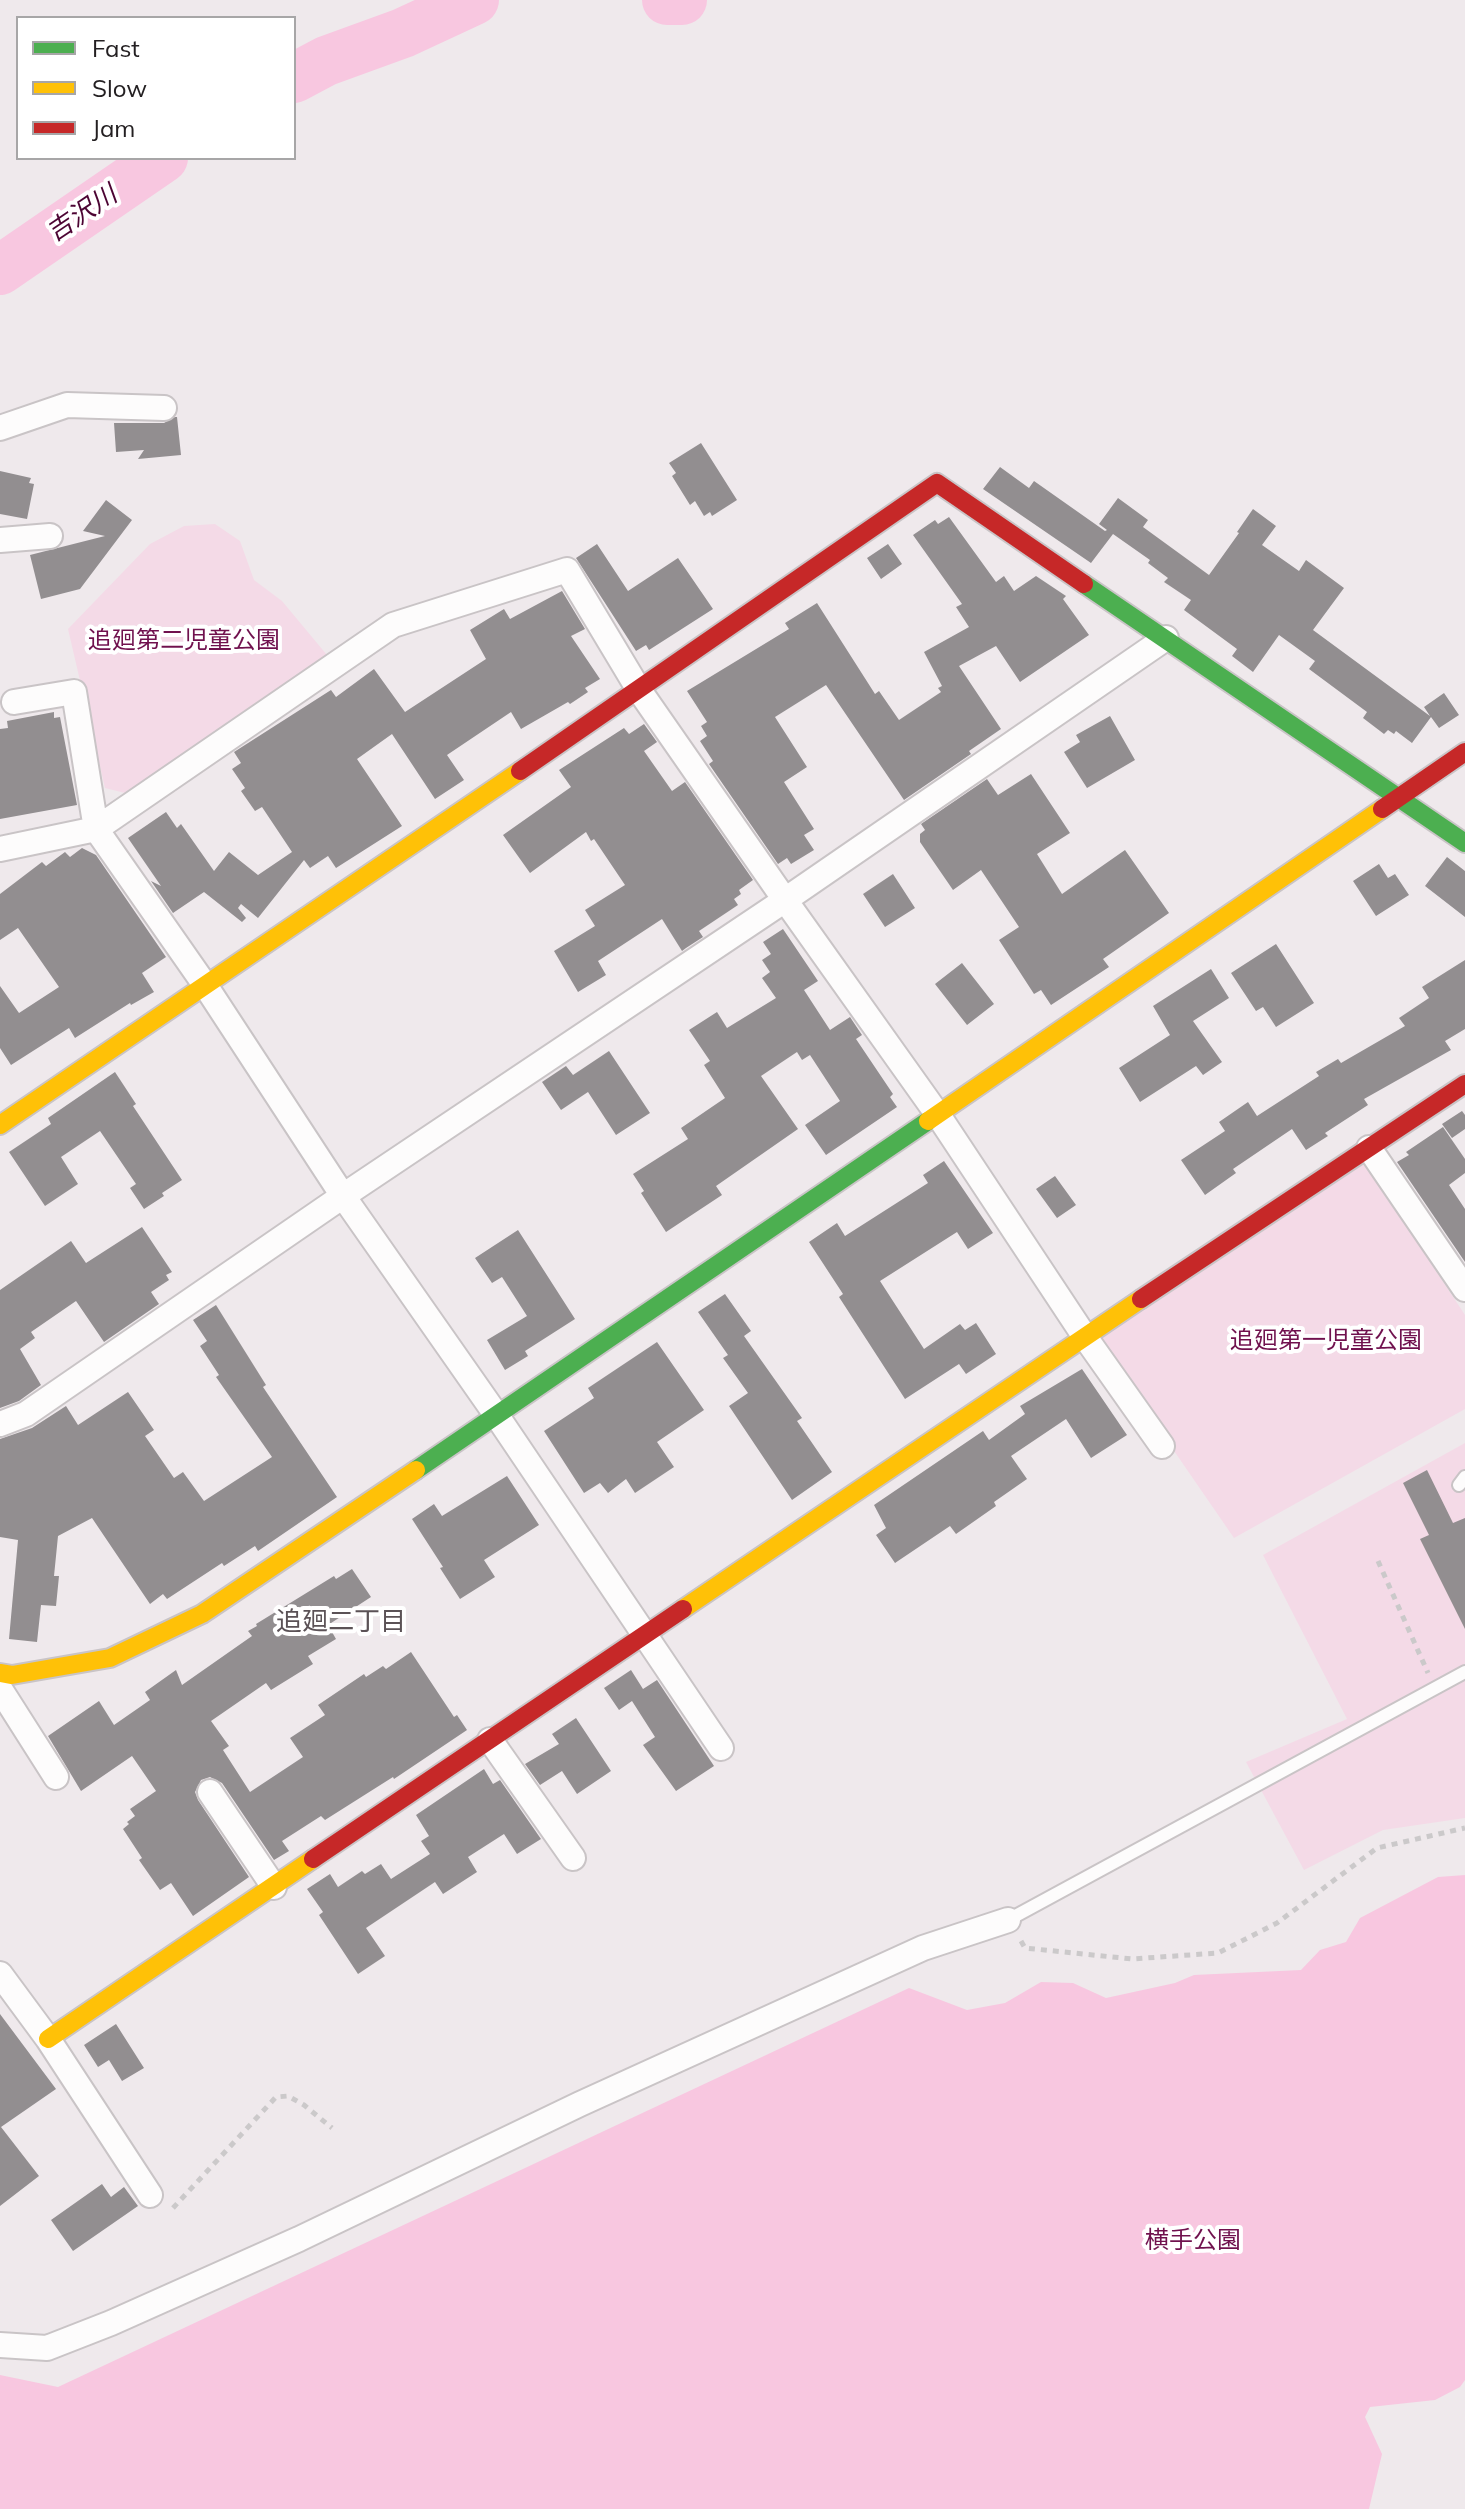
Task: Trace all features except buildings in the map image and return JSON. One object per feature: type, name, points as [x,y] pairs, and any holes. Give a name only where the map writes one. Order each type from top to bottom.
[{"type":"street","points":[[0,428],[67,405],[164,408]]},
{"type":"street","points":[[0,1125],[937,483],[1465,843]]},
{"type":"street","points":[[0,540],[50,536]]},
{"type":"street","points":[[0,849],[96,829],[393,625],[567,570],[639,690],[938,1115],[1085,1337],[1162,1446]]},
{"type":"street","points":[[0,1424],[26,1414],[1166,638]]},
{"type":"street","points":[[14,702],[74,692],[96,829],[205,985],[343,1196],[497,1416],[721,1748]]},
{"type":"street","points":[[0,1673],[12,1675],[110,1658],[202,1614],[497,1416],[1465,752]]},
{"type":"street","points":[[48,2039],[1085,1337],[1465,1084]]},
{"type":"street","points":[[1369,1148],[1465,1289]]},
{"type":"street","points":[[0,1689],[56,1777]]},
{"type":"street","points":[[490,1740],[573,1858]]},
{"type":"street","points":[[210,1792],[274,1887]]},
{"type":"street","points":[[0,2345],[47,2348],[111,2323],[299,2239],[580,2104],[923,1948],[1008,1920]]},
{"type":"street","points":[[0,1974],[48,2039],[150,2195]]},
{"type":"lane","points":[[1008,1920],[1465,1672]]},
{"type":"path","points":[[1378,1561],[1435,1688]]},
{"type":"path","points":[[1008,1920],[1025,1948],[1132,1959],[1218,1953],[1277,1923],[1377,1848],[1465,1828]]},
{"type":"path","points":[[150,2195],[171,2210],[276,2097],[288,2096],[332,2128]]},
{"type":"green space","name":"追廻第二児童公園","points":[[215,524],[240,541],[254,580],[282,601],[327,655],[125,793],[105,788],[68,629],[150,544],[184,526]]},
{"type":"green space","name":"追廻第一児童公園","points":[[1365,1163],[1465,1315],[1465,1409],[1234,1538],[1097,1339]]},
{"type":"green space","points":[[1465,1443],[1465,1818],[1383,1830],[1304,1870],[1246,1762],[1347,1719],[1263,1555]]},
{"type":"shaded area","name":"横手公園","points":[[1465,1875],[1465,2380],[1460,2387],[1435,2400],[1370,2407],[1365,2417],[1382,2454],[1369,2509],[0,2509],[0,2375],[58,2387],[909,1988],[967,2010],[1005,2003],[1041,1982],[1073,1983],[1106,1998],[1175,1983],[1194,1975],[1301,1970],[1320,1950],[1346,1942],[1360,1918],[1438,1877]]},
{"type":"waterway","name":"吉沢川","points":[[296,77],[326,61],[403,33],[474,0]]},
{"type":"waterway","name":"吉沢川","points":[[667,0],[682,0]]},
{"type":"waterway","name":"吉沢川","points":[[0,270],[160,160]]},
{"type":"traffic: fast","points":[[1084,584],[1465,843]]},
{"type":"traffic: fast","points":[[416,1470],[928,1121]]},
{"type":"traffic: slow","points":[[0,1125],[520,771]]},
{"type":"traffic: slow","points":[[928,1121],[1382,809]]},
{"type":"traffic: slow","points":[[683,1609],[1141,1299]]},
{"type":"traffic: slow","points":[[0,1673],[12,1675],[110,1658],[202,1614],[416,1470]]},
{"type":"traffic: slow","points":[[48,2039],[313,1859]]},
{"type":"traffic: jam","points":[[520,771],[937,483],[1084,584]]},
{"type":"traffic: jam","points":[[1382,809],[1465,752]]},
{"type":"traffic: jam","points":[[1141,1299],[1465,1084]]},
{"type":"traffic: jam","points":[[313,1859],[683,1609]]},
{"type":"district","name":"追廻二丁目","points":[[341,1622]]}]
